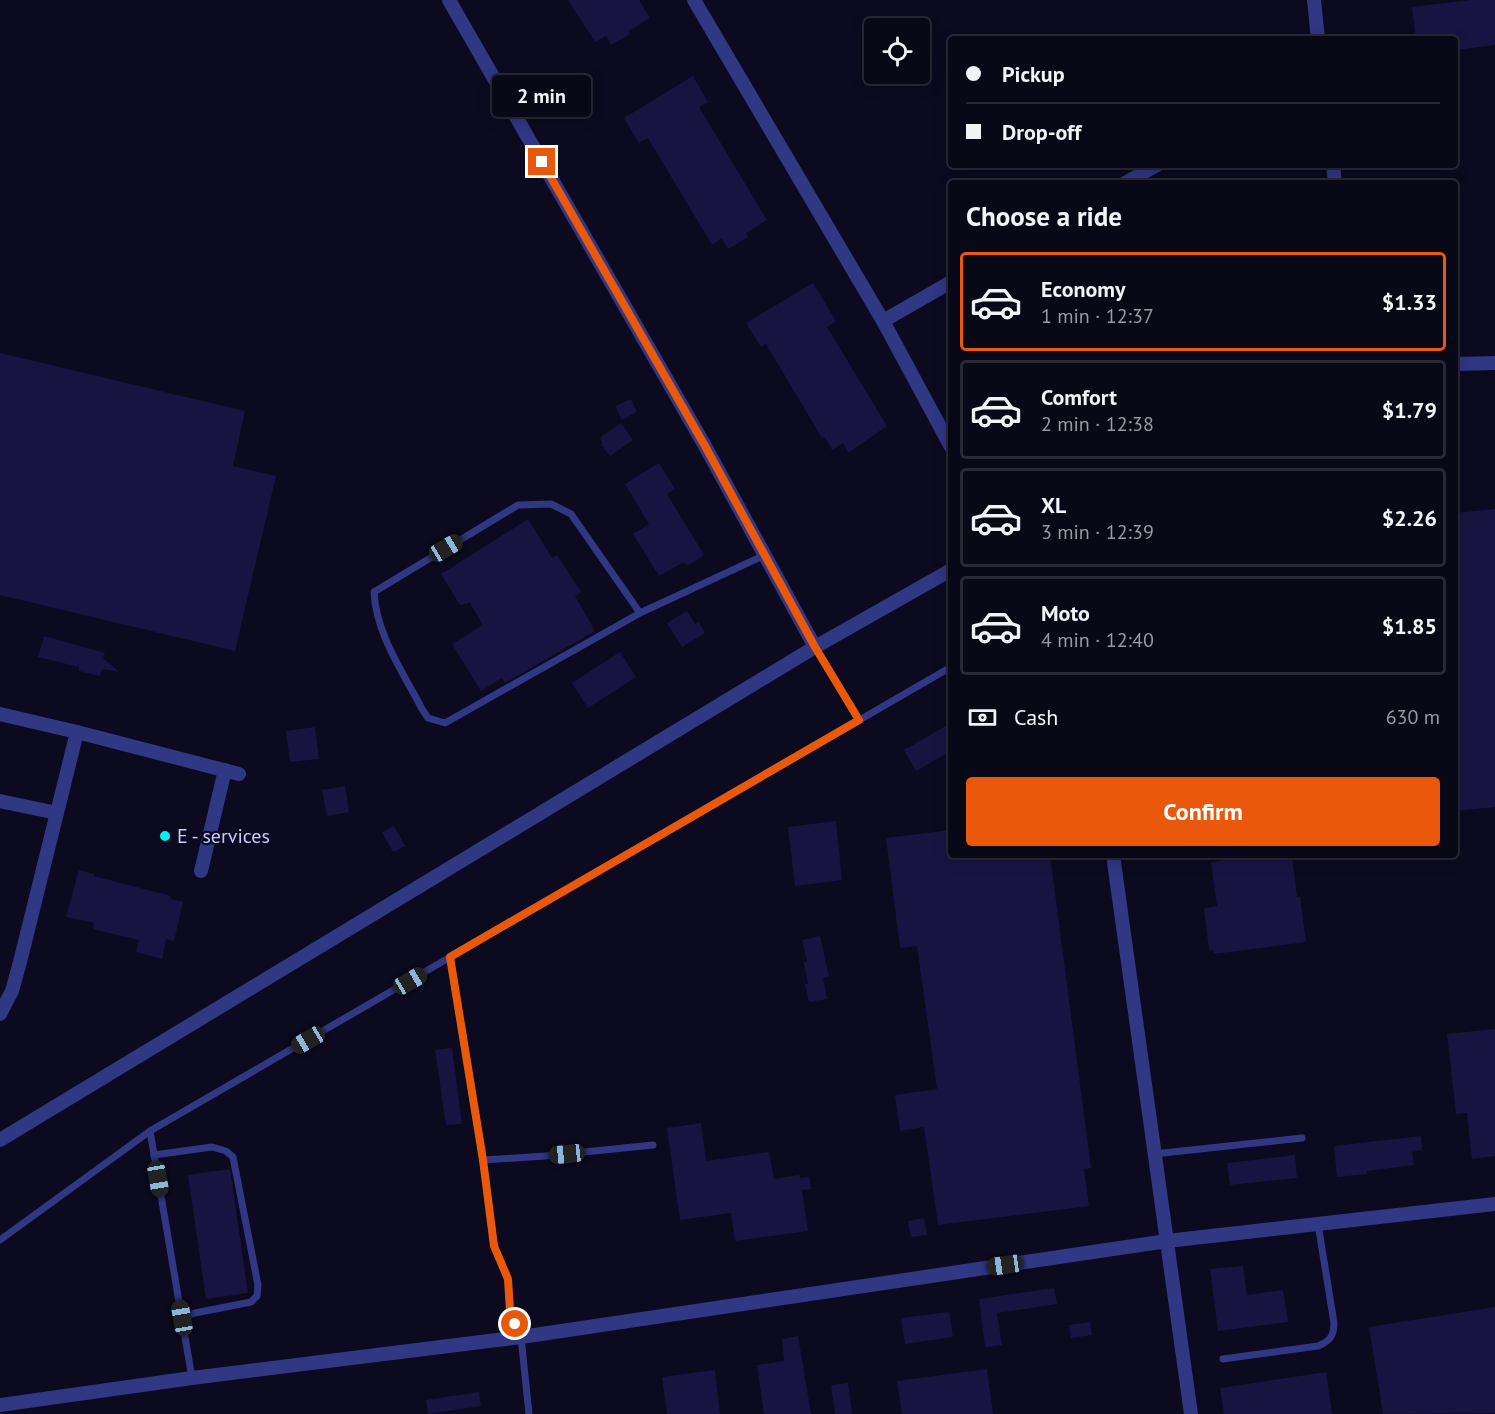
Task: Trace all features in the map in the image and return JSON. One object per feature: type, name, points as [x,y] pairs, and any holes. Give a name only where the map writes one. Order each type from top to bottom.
[{"type":"street","points":[[449,0],[705,446],[815,647]]},
{"type":"street","points":[[694,0],[883,321],[948,441]]},
{"type":"street","points":[[1314,0],[1318,36]]},
{"type":"street","points":[[1130,180],[1152,168]]},
{"type":"street","points":[[883,321],[948,284]]},
{"type":"street","points":[[1458,364],[1495,363]]},
{"type":"street","points":[[0,1140],[815,647],[948,572]]},
{"type":"street","points":[[0,714],[240,774]]},
{"type":"street","points":[[0,1014],[12,991],[21,962],[77,732]]},
{"type":"street","points":[[201,871],[225,770]]},
{"type":"street","points":[[0,801],[57,813]]},
{"type":"street","points":[[1113,858],[1191,1414]]},
{"type":"street","points":[[0,1405],[192,1378],[521,1337],[1167,1240],[1495,1203]]},
{"type":"lane","points":[[640,613],[571,514],[551,504],[518,505],[374,592],[375,609],[381,626],[422,709],[428,718],[445,723],[640,613],[765,555]]},
{"type":"lane","points":[[815,647],[859,720]]},
{"type":"lane","points":[[0,1240],[150,1131],[948,668]]},
{"type":"lane","points":[[450,957],[483,1160],[494,1246],[508,1279],[510,1311],[521,1337],[529,1414]]},
{"type":"lane","points":[[150,1131],[192,1378]]},
{"type":"lane","points":[[1154,1154],[1302,1138]]},
{"type":"lane","points":[[483,1160],[653,1145]]},
{"type":"lane","points":[[154,1155],[212,1147],[226,1150],[233,1157],[258,1285],[257,1296],[251,1302],[195,1313],[182,1318]]},
{"type":"lane","points":[[1222,1359],[1318,1346],[1329,1342],[1334,1334],[1334,1323],[1318,1224]]},
{"type":"building","points":[[568,0],[639,0],[650,18],[628,31],[630,34],[611,45],[606,36],[595,42]]},
{"type":"building","points":[[1470,0],[1495,0],[1495,45],[1458,50],[1458,36],[1416,36],[1412,7]]},
{"type":"building","points":[[693,76],[708,102],[699,107],[767,220],[746,233],[748,237],[728,249],[722,238],[712,245],[648,138],[639,143],[624,118]]},
{"type":"building","points":[[813,283],[836,321],[827,327],[887,426],[848,453],[843,443],[832,450],[825,437],[822,438],[766,344],[761,347],[746,323]]},
{"type":"building","points":[[0,353],[245,411],[233,466],[276,476],[235,651],[0,595]]},
{"type":"building","points":[[631,399],[637,412],[622,420],[615,406]]},
{"type":"building","points":[[621,423],[633,440],[610,456],[601,444],[603,443],[600,438]]},
{"type":"building","points":[[659,463],[675,489],[667,494],[704,555],[687,566],[684,562],[659,576],[633,534],[649,524],[625,484]]},
{"type":"building","points":[[1495,509],[1495,807],[1458,811],[1458,513]]},
{"type":"building","points":[[528,519],[552,558],[557,555],[581,592],[575,596],[595,631],[505,683],[502,678],[481,691],[452,644],[483,625],[470,603],[460,605],[441,574]]},
{"type":"building","points":[[687,611],[695,624],[699,622],[705,633],[682,647],[667,623]]},
{"type":"building","points":[[44,636],[105,653],[103,658],[119,672],[102,669],[100,676],[79,671],[79,667],[38,657]]},
{"type":"building","points":[[620,652],[636,677],[588,708],[572,683]]},
{"type":"building","points":[[948,725],[948,753],[916,771],[904,750]]},
{"type":"building","points":[[315,727],[319,759],[290,762],[286,731]]},
{"type":"building","points":[[345,786],[349,812],[327,816],[322,790]]},
{"type":"building","points":[[836,821],[842,880],[795,886],[788,827]]},
{"type":"building","points":[[394,826],[405,846],[393,852],[382,832]]},
{"type":"building","points":[[948,830],[948,858],[1050,858],[1091,1168],[1084,1169],[1089,1206],[938,1225],[924,1127],[900,1131],[895,1095],[937,1089],[917,946],[900,948],[886,838]]},
{"type":"building","points":[[1240,858],[1292,858],[1306,942],[1214,954],[1214,950],[1209,950],[1204,908],[1217,906],[1211,862]]},
{"type":"building","points":[[79,870],[171,896],[170,899],[183,902],[174,941],[166,939],[162,959],[136,952],[139,940],[93,929],[94,923],[66,917]]},
{"type":"building","points":[[820,936],[829,977],[823,978],[827,999],[809,1002],[805,984],[808,984],[804,962],[807,961],[802,940]]},
{"type":"building","points":[[1495,1029],[1495,1156],[1472,1159],[1467,1113],[1456,1114],[1447,1034]]},
{"type":"building","points":[[452,1048],[462,1124],[446,1125],[435,1050]]},
{"type":"building","points":[[701,1123],[706,1161],[769,1152],[774,1179],[799,1175],[800,1178],[809,1177],[811,1189],[802,1190],[808,1231],[735,1241],[731,1213],[680,1220],[667,1128]]},
{"type":"building","points":[[1421,1136],[1422,1150],[1412,1152],[1414,1165],[1337,1177],[1334,1146]]},
{"type":"building","points":[[1295,1155],[1297,1178],[1230,1185],[1227,1163]]},
{"type":"building","points":[[230,1169],[248,1293],[206,1299],[188,1175]]},
{"type":"building","points":[[924,1218],[927,1235],[911,1237],[908,1221]]},
{"type":"building","points":[[1243,1266],[1247,1295],[1283,1290],[1288,1322],[1218,1331],[1210,1269]]},
{"type":"building","points":[[1054,1288],[1057,1304],[997,1313],[1002,1345],[985,1347],[979,1299]]},
{"type":"building","points":[[1495,1307],[1495,1413],[1383,1414],[1369,1327]]},
{"type":"building","points":[[949,1312],[953,1337],[905,1344],[901,1318]]},
{"type":"building","points":[[1090,1322],[1092,1335],[1071,1338],[1069,1325]]},
{"type":"building","points":[[798,1336],[811,1414],[764,1414],[757,1365],[784,1361],[782,1339]]},
{"type":"building","points":[[987,1369],[993,1414],[902,1414],[897,1381]]},
{"type":"building","points":[[715,1370],[720,1414],[667,1414],[662,1377]]},
{"type":"building","points":[[1326,1372],[1332,1414],[1224,1414],[1220,1388]]},
{"type":"building","points":[[848,1383],[852,1414],[835,1414],[831,1385]]},
{"type":"building","points":[[479,1392],[481,1406],[428,1414],[426,1400]]},
{"type":"place","name":"E - services","points":[[165,836]]},
{"type":"route","points":[[515,1324],[510,1311],[508,1279],[494,1246],[483,1160],[450,957],[859,720],[815,647],[705,446],[542,162]]}]
